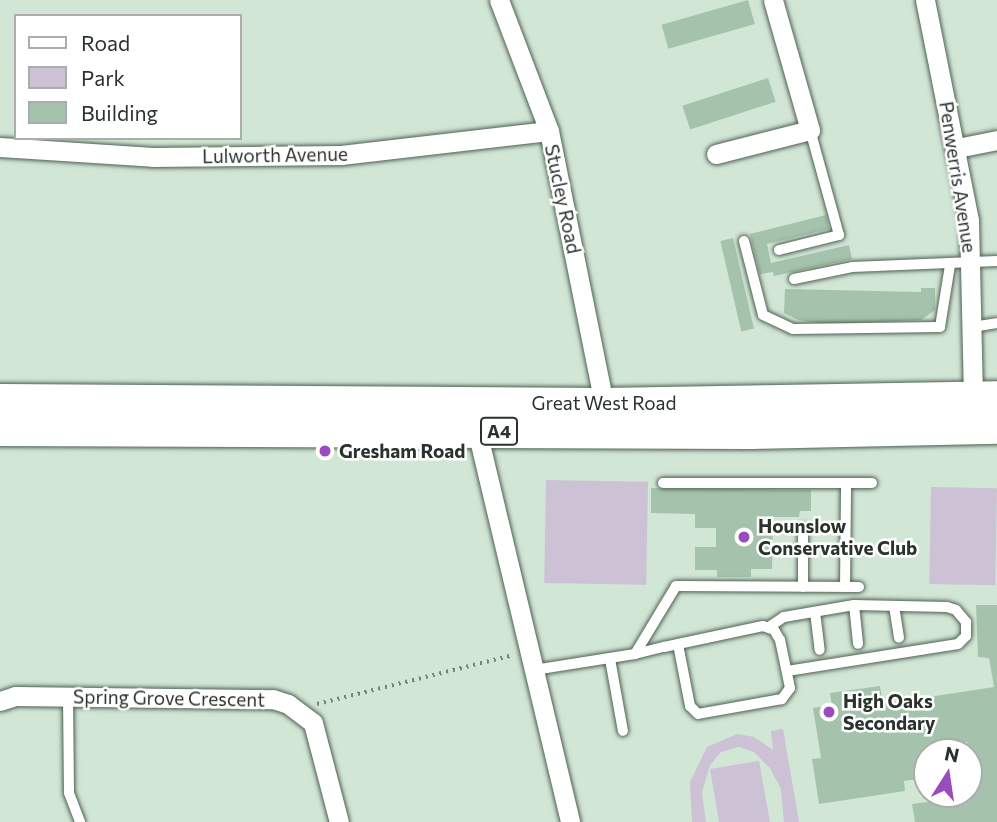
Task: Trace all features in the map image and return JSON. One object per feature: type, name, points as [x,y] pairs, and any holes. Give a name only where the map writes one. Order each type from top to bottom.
[{"type":"highway","name":"Great West Road","points":[[0,400],[604,404],[985,398]]},
{"type":"highway","name":"Great West Road","points":[[0,429],[477,431],[997,427]]},
{"type":"street","name":"Stucley Road","points":[[499,0],[549,131],[604,404]]},
{"type":"street","points":[[716,154],[810,130],[772,0]]},
{"type":"street","name":"Penwerris Avenue","points":[[925,0],[957,148],[972,265],[972,327],[985,398]]},
{"type":"street","name":"Lulworth Avenue","points":[[0,147],[153,158],[341,155],[549,131]]},
{"type":"street","points":[[957,148],[997,140]]},
{"type":"street","points":[[477,431],[570,822]]},
{"type":"street","name":"Spring Grove Crescent","points":[[0,701],[68,697],[273,699],[302,710]]},
{"type":"street","points":[[302,710],[321,743],[339,822]]},
{"type":"lane","points":[[779,250],[839,235],[810,130]]},
{"type":"lane","points":[[744,241],[763,315],[793,329],[940,327],[950,265]]},
{"type":"lane","points":[[794,279],[852,267],[972,265],[997,261]]},
{"type":"lane","points":[[972,327],[997,323]]},
{"type":"lane","points":[[663,483],[872,483]]},
{"type":"lane","points":[[845,587],[846,483]]},
{"type":"lane","points":[[803,529],[803,587]]},
{"type":"lane","points":[[635,654],[676,586],[859,587]]},
{"type":"lane","points":[[531,661],[610,659],[769,627],[784,617],[854,605],[956,610],[966,622],[966,636],[958,644],[787,671]]},
{"type":"lane","points":[[854,605],[858,644]]},
{"type":"lane","points":[[894,606],[899,638]]},
{"type":"lane","points":[[815,612],[820,650]]},
{"type":"lane","points":[[678,644],[690,706],[702,715],[782,699],[790,688],[787,671],[780,640],[769,627]]},
{"type":"lane","points":[[610,659],[623,731]]},
{"type":"lane","points":[[68,697],[69,793],[80,822]]},
{"type":"path","points":[[302,710],[336,697],[531,661]]},
{"type":"green space","points":[[546,480],[648,482],[646,585],[544,583]]},
{"type":"green space","points":[[931,487],[997,488],[995,585],[929,584]]},
{"type":"green space","points":[[783,729],[799,822],[784,822],[781,789],[770,768],[754,752],[739,747],[721,752],[710,765],[702,793],[706,822],[692,822],[690,782],[707,747],[737,734],[754,737],[773,750],[771,731]]},
{"type":"green space","points":[[759,761],[770,822],[719,822],[710,769]]},
{"type":"building","points":[[748,0],[755,24],[668,49],[661,25]]},
{"type":"building","points":[[768,78],[776,102],[690,130],[682,106]]},
{"type":"building","points":[[826,215],[829,229],[767,244],[771,263],[849,245],[852,259],[774,276],[773,272],[760,274],[750,234]]},
{"type":"building","points":[[733,238],[754,329],[741,332],[720,241]]},
{"type":"building","points":[[921,288],[935,288],[935,310],[921,320],[827,324],[798,320],[784,313],[785,289],[921,292]]},
{"type":"building","name":"Hounslow Conservative Club","points":[[651,488],[811,490],[811,511],[800,511],[799,517],[773,517],[772,569],[751,569],[751,577],[717,577],[717,570],[695,570],[695,547],[716,547],[716,528],[695,528],[695,514],[651,513]]},
{"type":"building","points":[[976,605],[997,605],[997,822],[915,822],[912,804],[913,808],[983,808],[983,738],[913,738],[913,780],[904,781],[905,791],[819,804],[812,759],[821,758],[813,708],[832,705],[830,693],[880,686],[883,704],[994,687],[989,658],[978,657]]},
{"type":"place","name":"Gresham Road","points":[[325,451]]},
{"type":"place","name":"Hounslow Conservative Club","points":[[744,537]]},
{"type":"place","name":"High Oaks Secondary","points":[[829,712]]}]
